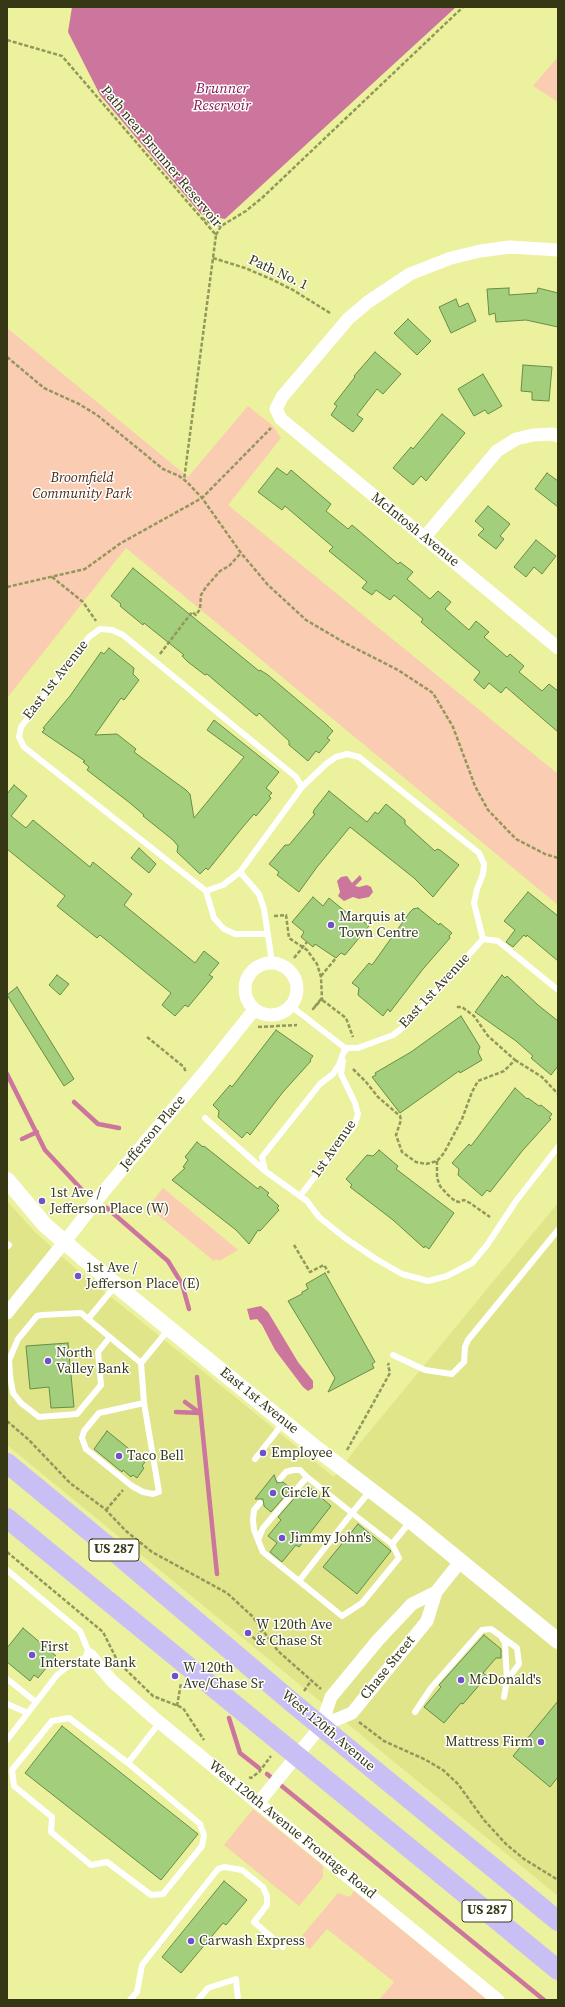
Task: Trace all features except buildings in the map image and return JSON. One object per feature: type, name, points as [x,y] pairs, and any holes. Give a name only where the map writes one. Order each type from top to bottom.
[{"type":"main road","name":"West 120th Avenue","points":[[7,1465],[116,1553],[294,1704],[558,1921]]},
{"type":"main road","name":"US 287","points":[[7,1518],[558,1970]]},
{"type":"street","name":"McIntosh Avenue","points":[[558,250],[510,248],[480,251],[429,266],[400,280],[368,302],[348,319],[282,397],[276,409],[281,419],[558,648]]},
{"type":"street","points":[[424,538],[497,451],[516,439],[533,435],[552,434],[558,436]]},
{"type":"street","points":[[272,962],[288,968],[296,982],[296,998],[291,1006],[284,1012],[275,1015],[266,1015],[254,1010],[247,999],[246,981],[249,974],[255,967],[272,962]]},
{"type":"street","name":"Jefferson Place","points":[[7,1313],[65,1242],[104,1191],[206,1070],[254,1010]]},
{"type":"street","name":"East 1st Avenue","points":[[7,1180],[45,1225],[116,1285],[284,1422],[410,1521],[558,1641]]},
{"type":"street","name":"Chase Street","points":[[321,1726],[352,1713],[427,1621],[436,1592],[460,1562]]},
{"type":"street","name":"Chase Street","points":[[259,1802],[321,1726],[331,1697],[378,1640],[412,1604],[436,1592]]},
{"type":"street","name":"West 120th Avenue Frontage Road","points":[[90,1655],[112,1681],[160,1722],[498,2000]]},
{"type":"lane","name":"East 1st Avenue","points":[[206,891],[24,747],[19,737],[21,727],[25,720],[89,637],[100,629],[112,630],[123,635],[296,777],[302,787]]},
{"type":"lane","points":[[267,934],[235,934],[224,929],[214,918],[206,891],[223,885],[240,872],[302,787],[336,757],[347,754],[360,757],[479,853],[484,864],[483,874],[474,903],[483,939],[498,941],[558,990]]},
{"type":"lane","points":[[240,872],[259,894],[265,917],[272,962]]},
{"type":"lane","name":"East 1st Avenue","points":[[345,1048],[358,1048],[393,1035],[405,1026],[483,939]]},
{"type":"lane","points":[[265,1171],[262,1157],[320,1084],[333,1074],[339,1065],[345,1048],[291,1006]]},
{"type":"lane","name":"1st Avenue","points":[[300,1196],[354,1126],[358,1114],[356,1103],[341,1074],[345,1048]]},
{"type":"lane","points":[[205,1118],[265,1171],[300,1196],[331,1226],[376,1259],[402,1274],[428,1281],[447,1276],[472,1263],[516,1201],[558,1148]]},
{"type":"lane","points":[[393,1355],[425,1370],[452,1374],[464,1362],[465,1347],[468,1340],[558,1230]]},
{"type":"lane","points":[[7,1244],[9,1246],[7,1247]]},
{"type":"lane","points":[[88,1319],[116,1285]]},
{"type":"lane","points":[[110,1337],[98,1352],[100,1385],[77,1414],[39,1417],[21,1403],[13,1393],[9,1360],[12,1349],[18,1339],[37,1316],[81,1313],[88,1319],[110,1337],[141,1363]]},
{"type":"lane","points":[[144,1403],[99,1413],[84,1431],[82,1442],[86,1449],[132,1486],[147,1493],[153,1494],[159,1492],[144,1403],[141,1363],[169,1328]]},
{"type":"lane","points":[[255,1459],[284,1422]]},
{"type":"lane","points":[[260,1503],[254,1510],[253,1520],[254,1530],[263,1552],[342,1616],[362,1604],[399,1558],[392,1544],[300,1470],[286,1472],[280,1479]]},
{"type":"lane","points":[[258,1540],[263,1528],[307,1476]]},
{"type":"lane","points":[[299,1581],[371,1491]]},
{"type":"lane","points":[[392,1544],[410,1521]]},
{"type":"lane","points":[[7,1570],[80,1631],[90,1655],[57,1675],[7,1740]]},
{"type":"lane","points":[[415,1712],[431,1688],[482,1630],[491,1629],[517,1648],[519,1664],[507,1680]]},
{"type":"lane","points":[[501,1636],[504,1643],[507,1680],[504,1697]]},
{"type":"lane","points":[[7,1679],[36,1702]]},
{"type":"lane","points":[[7,1704],[28,1713]]},
{"type":"lane","points":[[69,1718],[128,1763],[200,1824],[204,1835],[202,1846],[163,1894],[151,1895],[107,1862],[91,1865],[51,1832],[52,1817],[14,1786],[12,1770],[52,1721],[69,1718]]},
{"type":"lane","points":[[128,1763],[160,1722]]},
{"type":"lane","points":[[130,2000],[136,1992],[142,1965],[218,1869],[228,1867],[242,1870],[263,1887],[267,1896],[268,1905],[254,1922],[283,1947]]},
{"type":"lane","points":[[198,2000],[208,1988],[236,1980],[238,2000]]},
{"type":"path","points":[[216,235],[221,226],[246,211],[263,197],[463,7]]},
{"type":"path","name":"Path near Brunner Reservoir","points":[[7,40],[62,56],[216,235],[184,480]]},
{"type":"path","points":[[199,215],[209,222],[221,226]]},
{"type":"path","name":"Path No. 1","points":[[213,258],[245,268],[271,279],[298,293],[330,313]]},
{"type":"path","points":[[7,357],[44,388],[80,404],[97,415],[163,469],[179,476],[184,480],[202,498],[241,553],[268,585],[306,620],[345,643],[398,670],[433,693],[453,728],[475,786],[488,810],[516,839],[545,854],[558,858]]},
{"type":"path","points":[[7,587],[85,570],[121,543],[202,498],[273,426]]},
{"type":"path","points":[[155,661],[192,612],[196,615],[200,609],[201,595],[206,587],[220,571],[229,566],[241,553]]},
{"type":"path","points":[[51,577],[83,602],[100,629]]},
{"type":"path","points":[[265,917],[286,915],[289,938],[303,947],[312,956],[321,977],[322,999],[313,1009],[322,999],[346,1018],[353,1037]]},
{"type":"path","points":[[294,958],[307,942]]},
{"type":"path","points":[[321,977],[336,958]]},
{"type":"path","points":[[455,1007],[462,1007],[474,1016],[488,1036],[515,1060],[542,1077],[558,1094]]},
{"type":"path","points":[[147,1037],[184,1067],[186,1074],[181,1080]]},
{"type":"path","points":[[351,1066],[378,1096],[400,1116],[401,1120],[396,1135],[402,1152],[416,1162],[426,1164],[436,1161],[444,1153],[462,1119],[472,1092],[478,1081],[504,1071],[515,1060]]},
{"type":"path","points":[[436,1161],[437,1178],[440,1186],[447,1194],[455,1201],[459,1202],[464,1200],[470,1202],[490,1217]]},
{"type":"path","points":[[294,1245],[310,1272],[324,1265],[329,1273]]},
{"type":"path","points":[[347,1450],[390,1373],[388,1365],[393,1355]]},
{"type":"path","points":[[7,1421],[29,1440],[70,1483],[106,1510],[126,1532],[152,1552],[227,1593],[252,1616],[278,1651],[331,1697]]},
{"type":"path","points":[[106,1510],[126,1486]]},
{"type":"path","points":[[7,1552],[103,1632],[118,1662],[154,1696],[183,1708],[209,1746]]},
{"type":"path","points":[[248,1633],[255,1639],[262,1630]]},
{"type":"path","points":[[177,1706],[182,1684],[180,1680]]},
{"type":"path","points":[[294,1704],[311,1681]]},
{"type":"path","points":[[348,1714],[384,1741],[426,1760],[443,1770],[458,1784],[484,1820],[506,1844],[524,1859],[558,1880]]},
{"type":"path","points":[[246,1776],[251,1778],[259,1772],[270,1759],[276,1739]]},
{"type":"shaded area","points":[[7,1201],[34,1231],[69,1263],[334,1477],[361,1442],[558,1203],[558,1896],[7,1445]]},
{"type":"green space","points":[[558,57],[558,102],[533,86]]},
{"type":"green space","name":"Broomfield Community Park","points":[[7,328],[188,477],[248,406],[273,426],[281,438],[228,505],[558,774],[558,905],[126,548],[7,698]]},
{"type":"green space","points":[[163,1188],[238,1250],[219,1261],[216,1259],[214,1261],[148,1207]]},
{"type":"green space","points":[[253,1809],[323,1866],[323,1877],[299,1906],[224,1845]]},
{"type":"green space","points":[[354,1891],[487,2000],[379,2000],[394,1982],[327,1929],[310,1949],[302,1943],[301,1937],[338,1893],[350,1897]]},
{"type":"water","name":"Brunner Reservoir","points":[[72,7],[456,7],[225,219],[201,214],[100,95],[68,32]]},
{"type":"water","points":[[360,875],[362,879],[355,886],[359,887],[367,885],[371,887],[373,892],[369,897],[359,899],[353,897],[344,901],[338,896],[340,892],[337,881],[341,877],[347,876],[352,883]]},
{"type":"water","points":[[261,1306],[268,1312],[298,1362],[313,1381],[313,1388],[308,1391],[303,1387],[275,1350],[262,1325],[257,1319],[250,1320],[247,1309]]},
{"type":"waterway","points":[[7,1074],[45,1150],[84,1192]]},
{"type":"waterway","points":[[74,1102],[98,1124],[119,1128]]},
{"type":"waterway","points":[[22,1139],[37,1132]]},
{"type":"waterway","points":[[107,1208],[168,1261],[182,1284],[189,1309]]},
{"type":"waterway","points":[[197,1377],[217,1574]]},
{"type":"waterway","points":[[185,1402],[200,1413]]},
{"type":"waterway","points":[[176,1412],[200,1413]]},
{"type":"waterway","points":[[229,1718],[240,1753],[259,1768]]},
{"type":"waterway","points":[[267,1774],[544,2000]]},
{"type":"place","name":"Marquis at Town Centre","points":[[331,925]]},
{"type":"place","name":"1st Ave / Jefferson Place (W)","points":[[42,1201]]},
{"type":"place","name":"1st Ave / Jefferson Place (E)","points":[[78,1276]]},
{"type":"place","name":"North Valley Bank","points":[[48,1361]]},
{"type":"place","name":"Employee","points":[[263,1453]]},
{"type":"place","name":"Taco Bell","points":[[119,1456]]},
{"type":"place","name":"Circle K","points":[[273,1493]]},
{"type":"place","name":"Jimmy John's","points":[[282,1538]]},
{"type":"place","name":"W 120th Ave & Chase St","points":[[248,1633]]},
{"type":"place","name":"First Interstate Bank","points":[[32,1655]]},
{"type":"place","name":"W 120th Ave/Chase Sr","points":[[175,1676]]},
{"type":"place","name":"McDonald's","points":[[461,1680]]},
{"type":"place","name":"Mattress Firm","points":[[541,1742]]},
{"type":"place","name":"Carwash Express","points":[[191,1941]]}]
